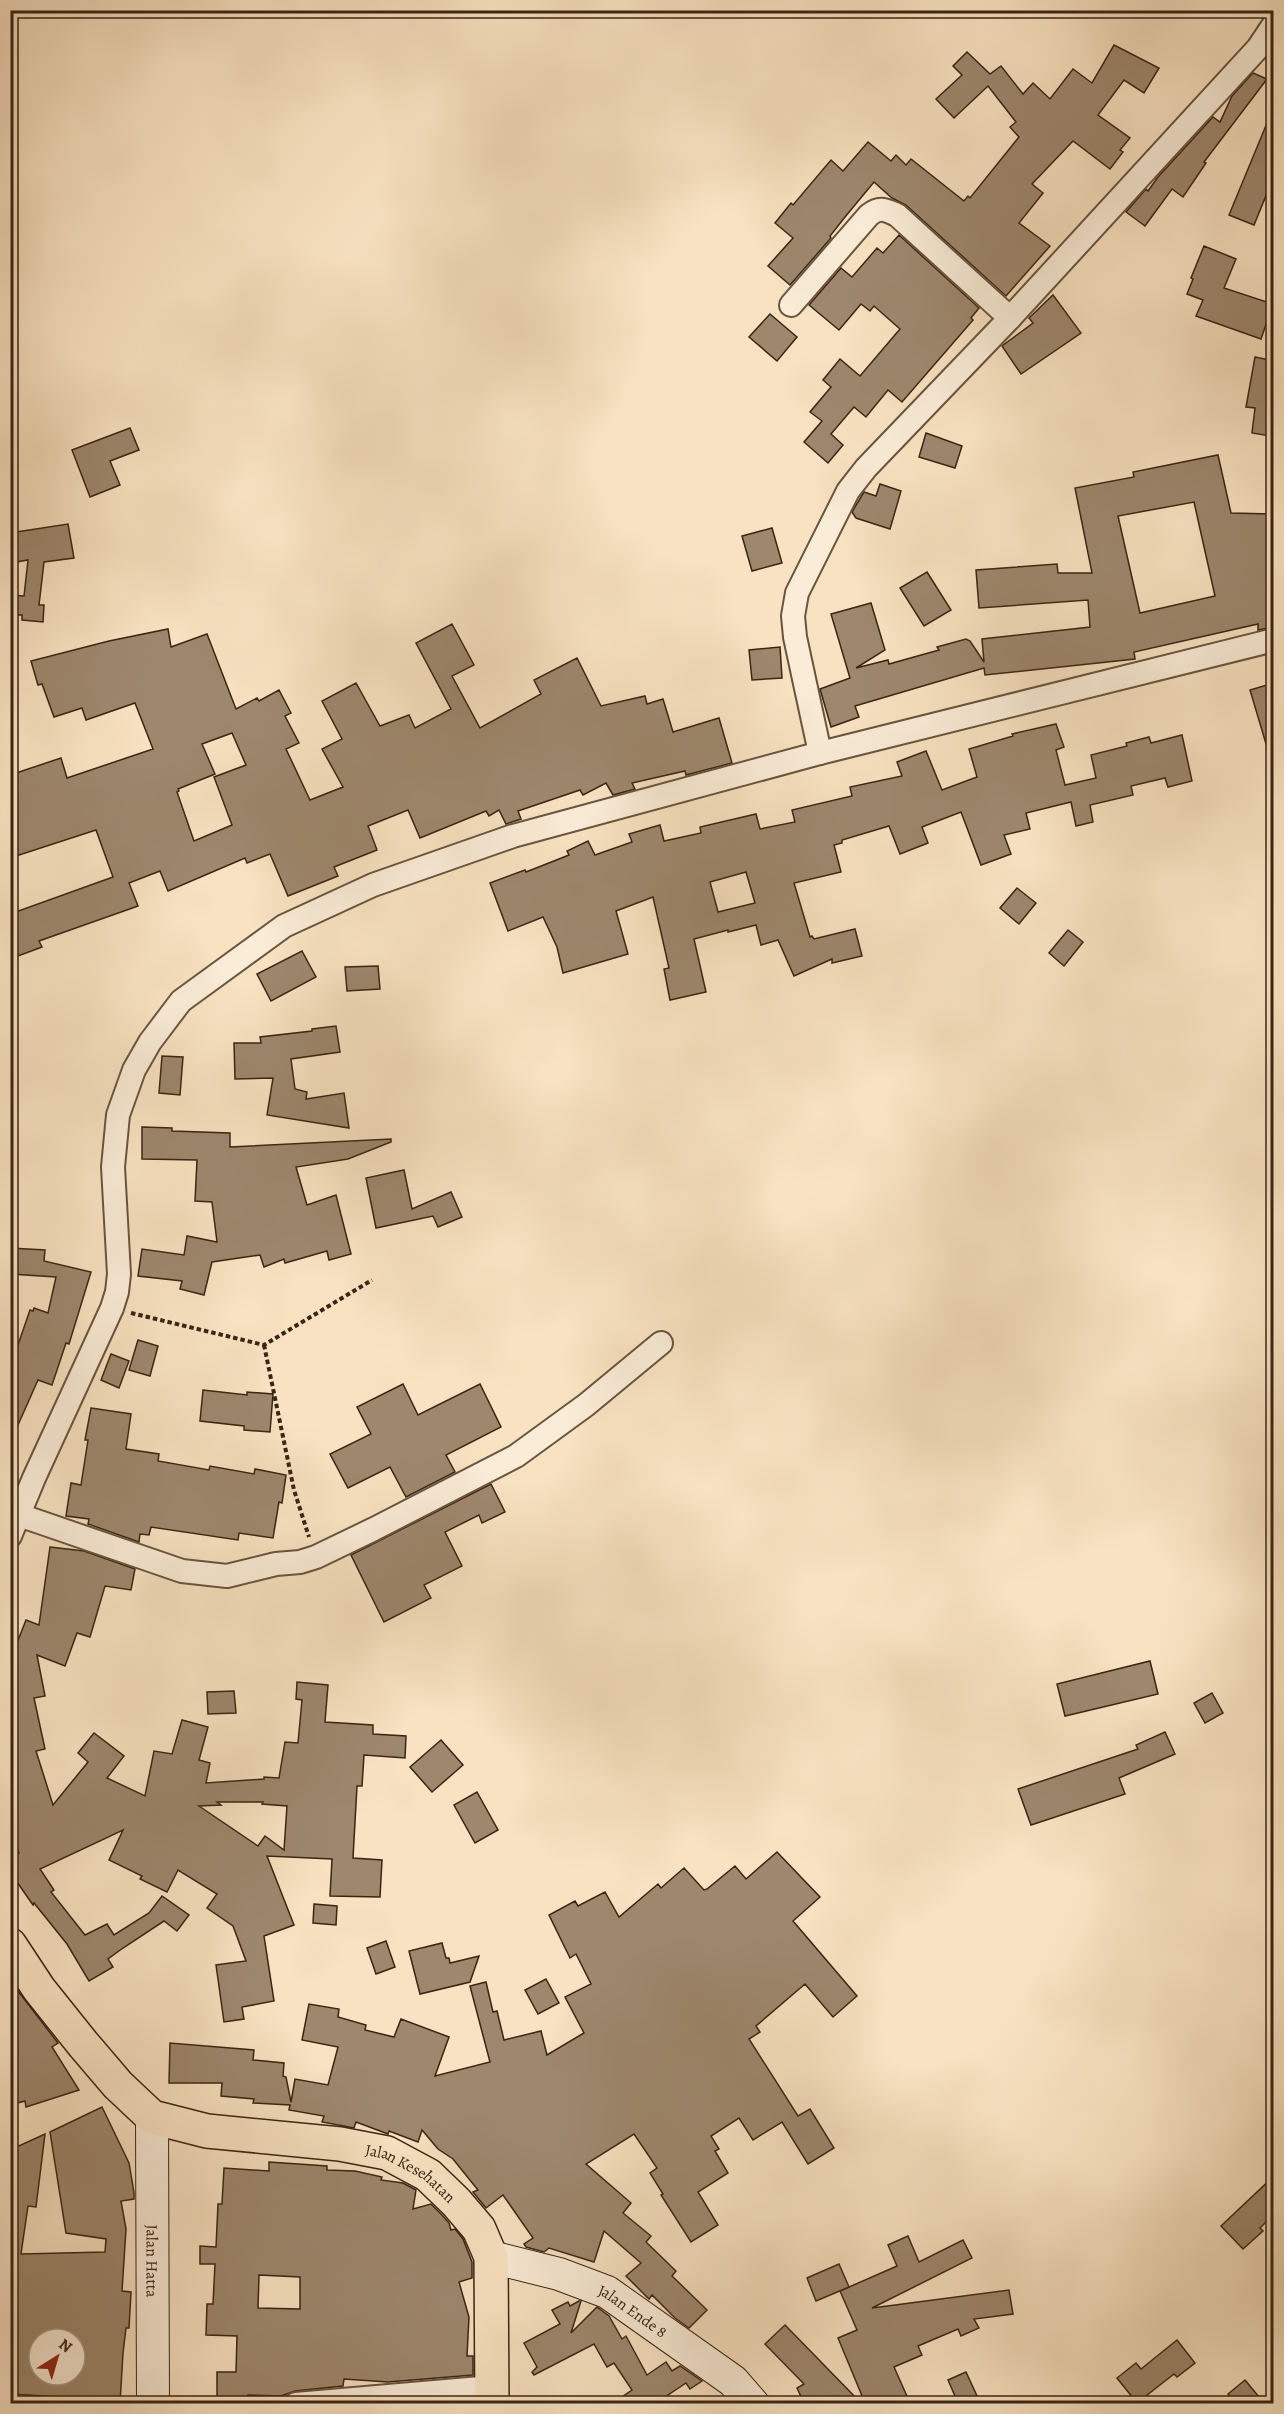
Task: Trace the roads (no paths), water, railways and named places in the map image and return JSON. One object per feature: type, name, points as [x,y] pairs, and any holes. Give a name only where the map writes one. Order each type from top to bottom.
[{"type":"highway","points":[[10,1945],[39,1989],[83,2043],[118,2085],[152,2117]]},
{"type":"highway","name":"Jalan Kesehatan","points":[[152,2117],[207,2131],[340,2144],[387,2153],[428,2175],[456,2202],[479,2229],[491,2257],[492,2395]]},
{"type":"street","points":[[820,753],[795,637],[793,616],[797,593],[848,491],[866,468],[1010,318],[1273,29]]},
{"type":"street","points":[[791,305],[869,215],[876,210],[885,209],[897,215],[1010,318]]},
{"type":"street","points":[[661,1342],[586,1405],[516,1456],[316,1557],[226,1576],[182,1571],[15,1525],[112,1308],[117,1292],[119,1275],[113,1167],[118,1115],[134,1070],[150,1042],[181,1001],[284,926],[372,885],[513,836],[820,753],[1274,640]]},
{"type":"street","name":"Jalan Hatta","points":[[152,2117],[153,2403]]},
{"type":"street","name":"Jalan Ende 8","points":[[491,2257],[559,2274],[608,2292],[733,2381],[753,2403]]},
{"type":"street","points":[[296,2403],[492,2395]]}]
